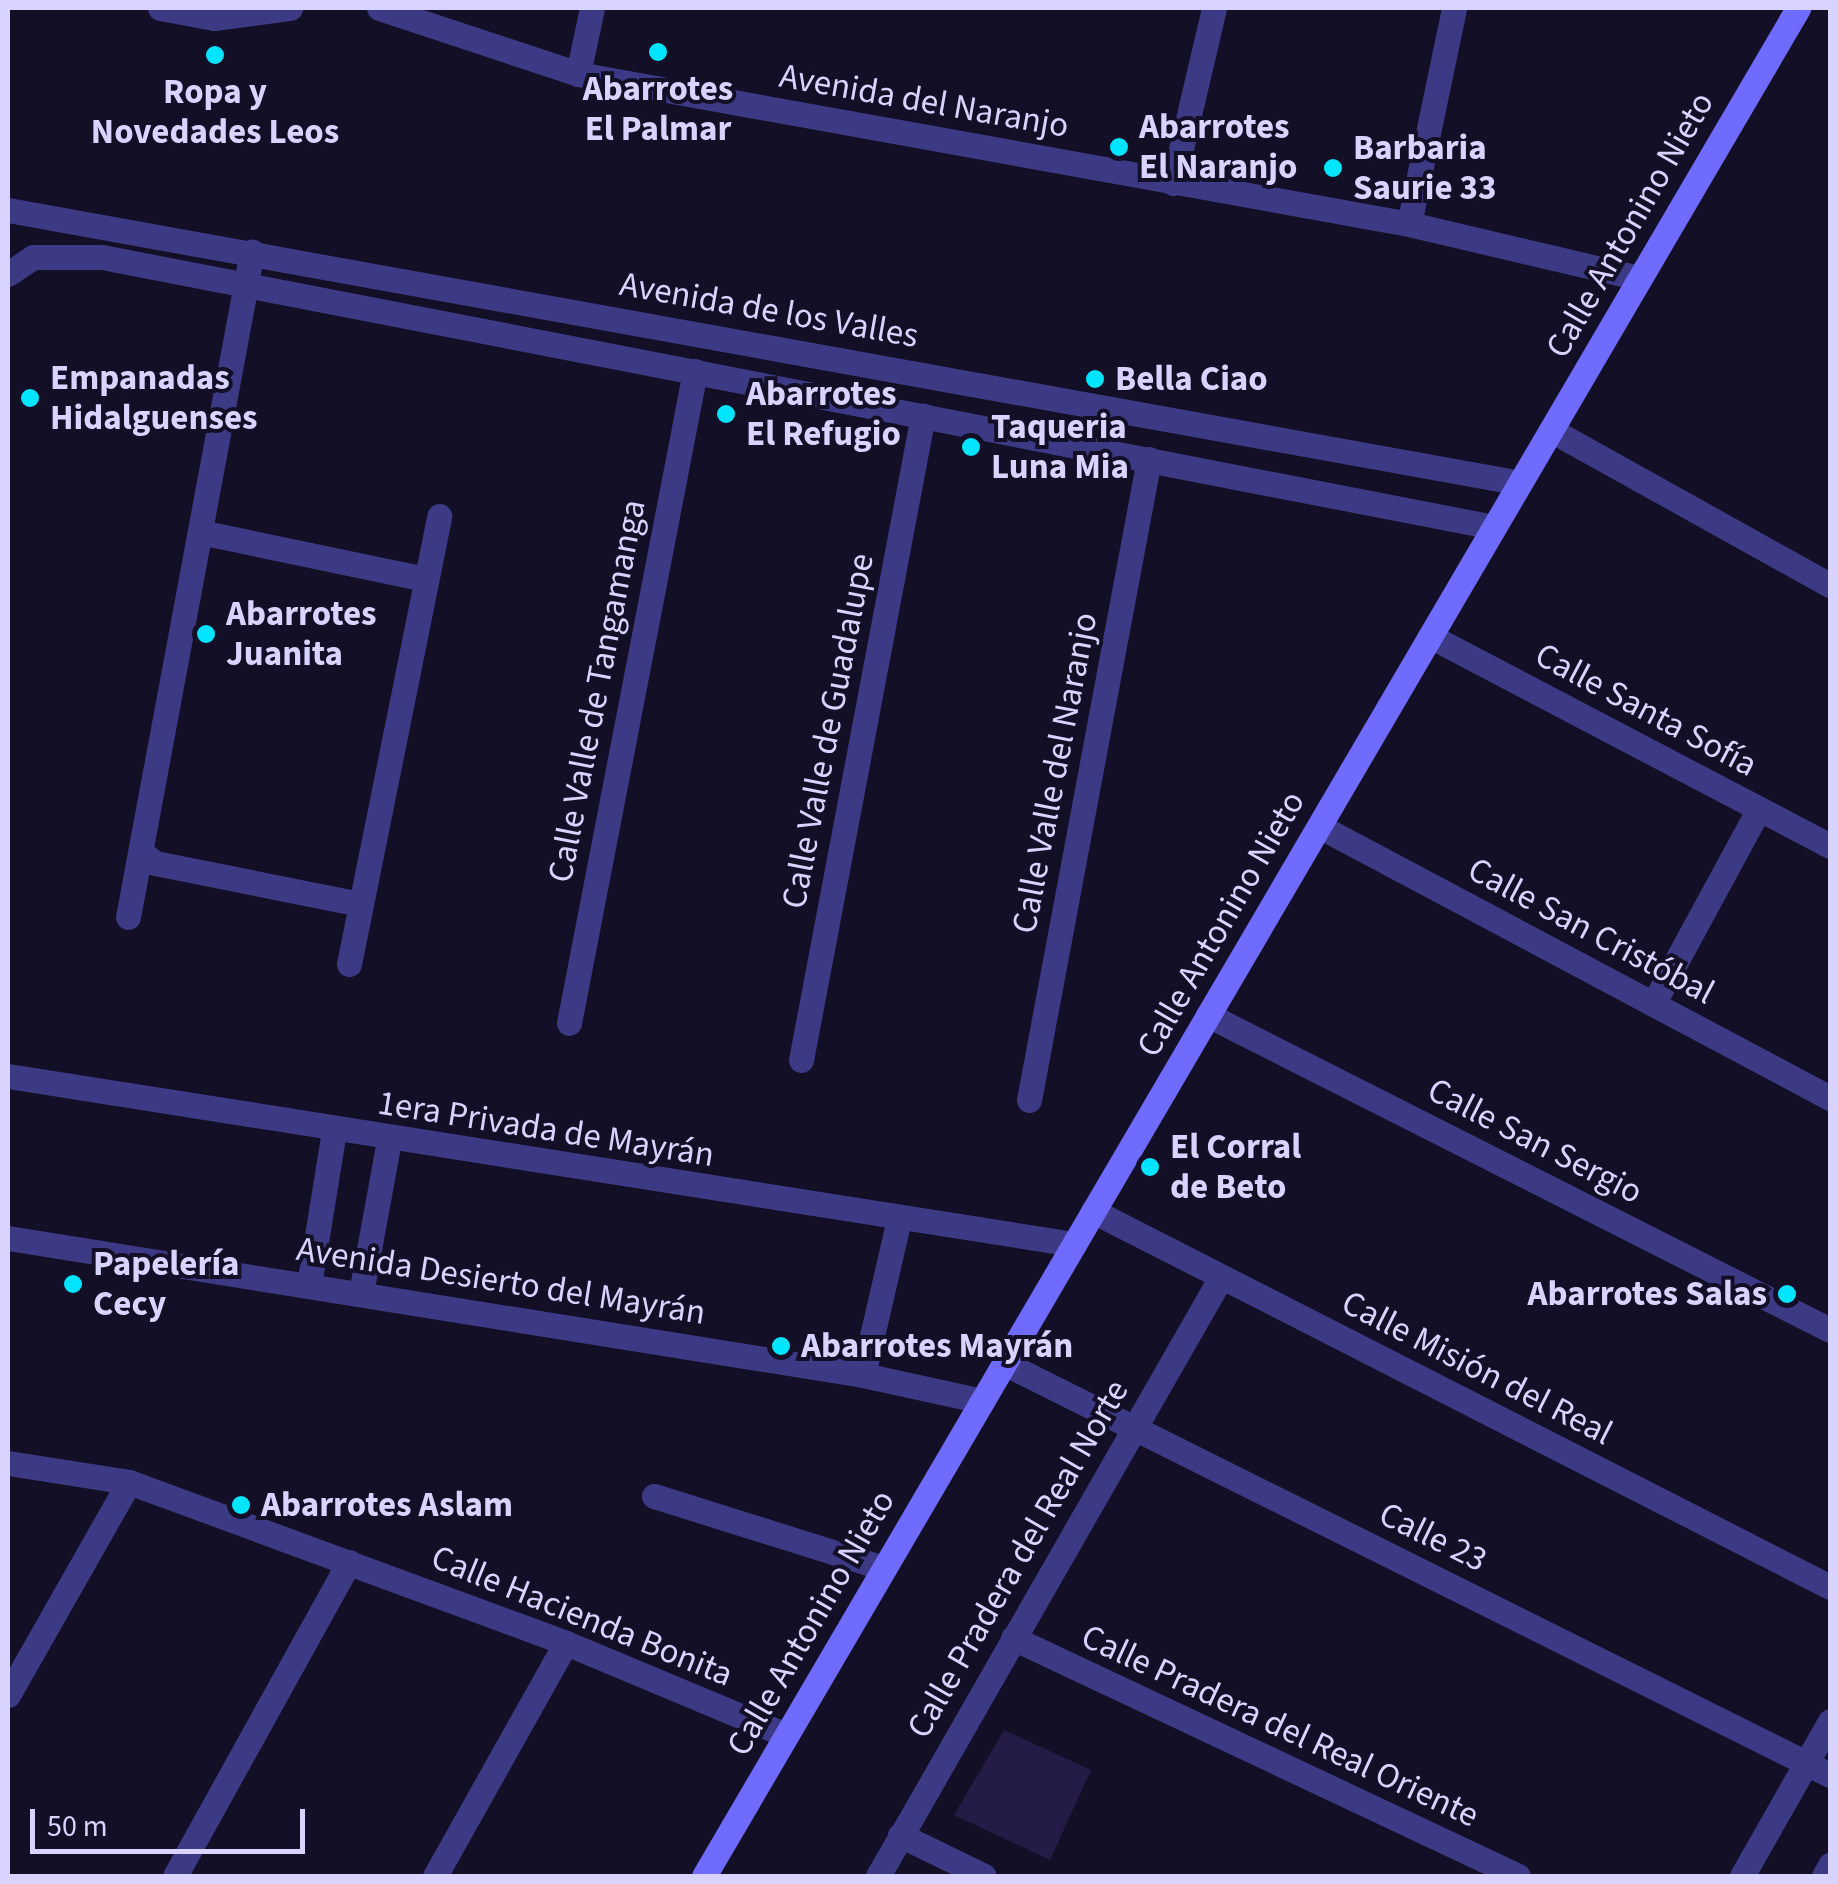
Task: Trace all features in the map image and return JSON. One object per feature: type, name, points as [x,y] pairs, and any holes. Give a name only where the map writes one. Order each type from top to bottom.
[{"type":"main road","name":"Calle Antonino Nieto","points":[[704,1876],[1798,8]]},
{"type":"street","points":[[160,8],[214,18],[290,8]]},
{"type":"street","name":"Avenida del Naranjo","points":[[379,8],[578,74],[1409,224],[1640,278]]},
{"type":"street","points":[[578,74],[592,8]]},
{"type":"street","points":[[1174,183],[1214,8]]},
{"type":"street","points":[[1409,224],[1454,8]]},
{"type":"street","name":"Avenida de los Valles","points":[[8,210],[1520,483]]},
{"type":"street","points":[[128,918],[252,252]]},
{"type":"street","name":"Avenida de los Valles","points":[[8,274],[34,258],[102,256],[1494,527]]},
{"type":"street","points":[[498,332],[502,298]]},
{"type":"street","name":"Calle Valle de Tangamanga","points":[[569,1023],[694,372]]},
{"type":"street","points":[[1035,435],[1042,394]]},
{"type":"street","name":"Calle Valle de Guadalupe","points":[[800,1060],[924,416]]},
{"type":"street","points":[[1551,430],[1830,584]]},
{"type":"street","name":"Calle Valle del Naranjo","points":[[1030,1100],[1149,459]]},
{"type":"street","points":[[349,964],[439,516]]},
{"type":"street","points":[[200,532],[424,579]]},
{"type":"street","name":"Calle Santa Sofía","points":[[1430,636],[1830,846]]},
{"type":"street","points":[[1652,1004],[1759,809]]},
{"type":"street","name":"Calle San Cristóbal","points":[[1319,826],[1830,1098]]},
{"type":"street","points":[[141,852],[156,863],[360,904]]},
{"type":"street","name":"Calle San Sergio","points":[[1208,1015],[1830,1330]]},
{"type":"street","name":"1era Privada de Mayrán","points":[[8,1076],[389,1140],[1074,1244]]},
{"type":"street","points":[[309,1286],[334,1131]]},
{"type":"street","points":[[361,1293],[389,1140]]},
{"type":"street","name":"Calle Misión del Real","points":[[1093,1211],[1830,1587]]},
{"type":"street","points":[[864,1375],[898,1219]]},
{"type":"street","name":"Avenida Desierto del Mayrán","points":[[8,1238],[864,1375],[982,1401]]},
{"type":"street","name":"Calle Pradera del Real Norte","points":[[878,1876],[1221,1277]]},
{"type":"street","name":"Calle 23","points":[[1004,1363],[1830,1775]]},
{"type":"street","name":"Calle Hacienda Bonita","points":[[8,1463],[128,1482],[566,1643],[786,1735]]},
{"type":"street","points":[[8,1696],[128,1482]]},
{"type":"street","points":[[654,1496],[884,1568]]},
{"type":"street","points":[[175,1876],[349,1562]]},
{"type":"street","name":"Calle Pradera del Real Oriente","points":[[1013,1638],[1518,1876]]},
{"type":"street","points":[[435,1876],[566,1643]]},
{"type":"street","points":[[1742,1876],[1830,1721]]},
{"type":"street","points":[[900,1835],[984,1876]]},
{"type":"street","points":[[1824,1876],[1830,1865]]},
{"type":"building","points":[[1004,1730],[1091,1770],[1050,1860],[954,1815]]},
{"type":"place","name":"Abarrotes El Palmar","points":[[658,52]]},
{"type":"place","name":"Ropa y Novedades Leos","points":[[215,55]]},
{"type":"place","name":"Abarrotes El Naranjo","points":[[1119,147]]},
{"type":"place","name":"Barbaria Saurie 33","points":[[1333,168]]},
{"type":"place","name":"Bella Ciao","points":[[1095,379]]},
{"type":"place","name":"Empanadas Hidalguenses","points":[[30,398]]},
{"type":"place","name":"Abarrotes El Refugio","points":[[726,414]]},
{"type":"place","name":"Taqueria Luna Mia","points":[[971,447]]},
{"type":"place","name":"Abarrotes Juanita","points":[[206,634]]},
{"type":"place","name":"El Corral de Beto","points":[[1150,1167]]},
{"type":"place","name":"Papelería Cecy","points":[[73,1284]]},
{"type":"place","name":"Abarrotes Salas","points":[[1787,1294]]},
{"type":"place","name":"Abarrotes Mayrán","points":[[781,1346]]},
{"type":"place","name":"Abarrotes Aslam","points":[[241,1505]]}]
